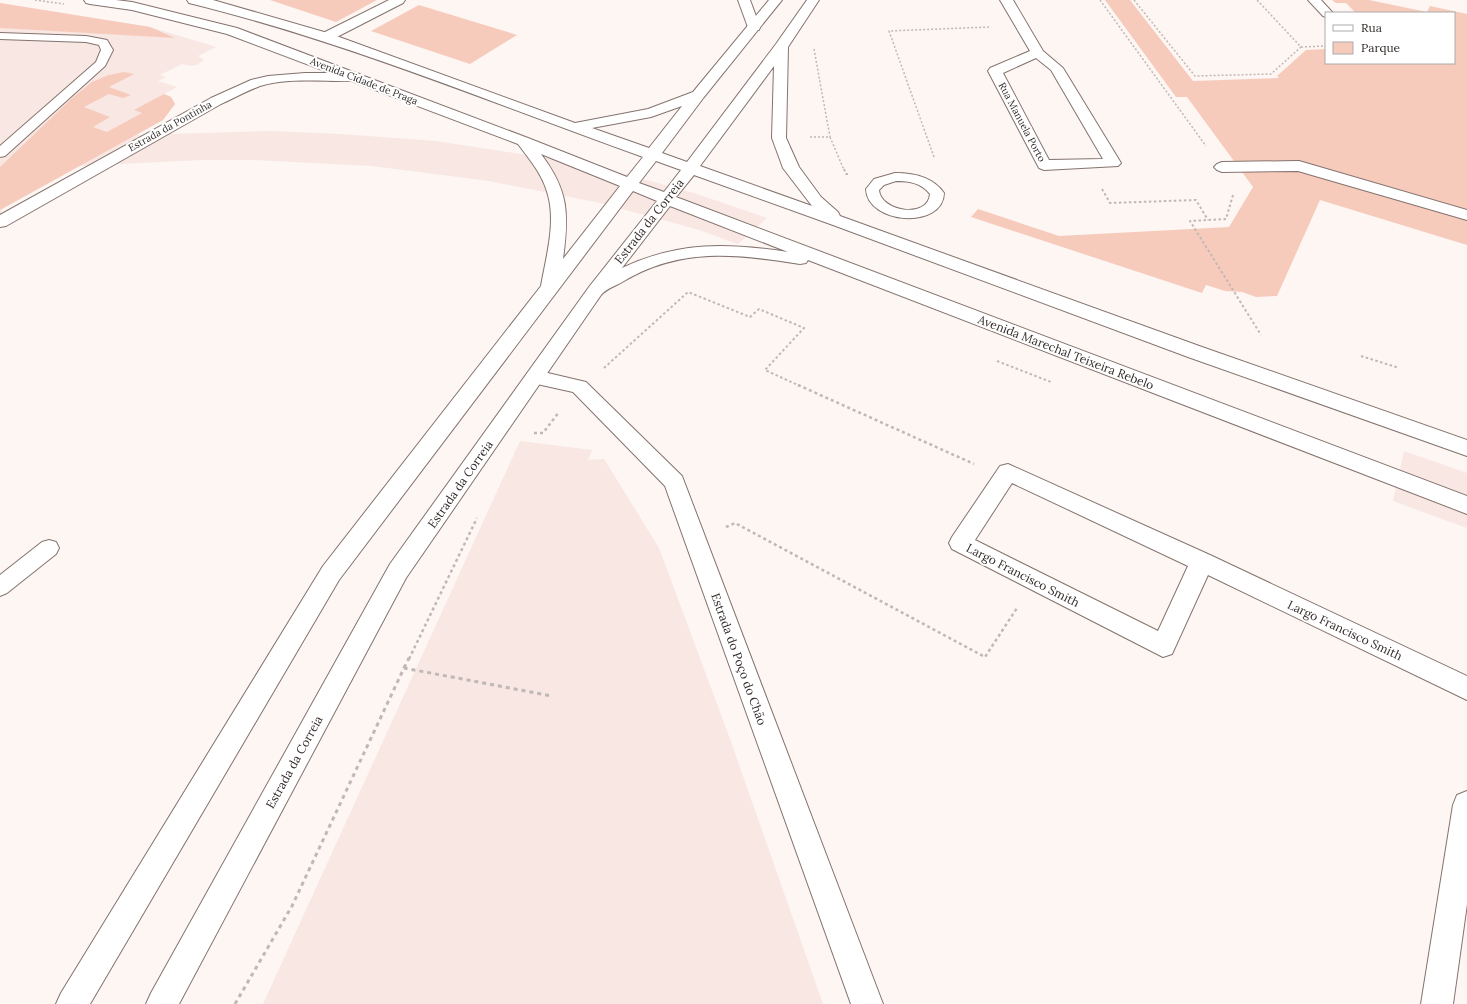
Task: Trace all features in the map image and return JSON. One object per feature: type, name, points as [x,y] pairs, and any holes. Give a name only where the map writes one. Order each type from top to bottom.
[{"type":"main road","name":"Avenida Cidade de Praga","points":[[90,0],[139,8],[232,31],[523,141],[666,199]]},
{"type":"main road","points":[[193,0],[213,4],[326,37],[653,156],[839,221],[1195,352],[1467,448]]},
{"type":"main road","points":[[326,37],[399,0]]},
{"type":"main road","points":[[744,0],[754,27]]},
{"type":"main road","points":[[72,1004],[331,573],[653,156],[699,94],[776,0]]},
{"type":"main road","name":"Estrada da Correia","points":[[162,1004],[398,571],[595,292],[690,169],[781,47],[813,0]]},
{"type":"main road","name":"Rua Manuela Porto","points":[[1006,0],[1038,53],[1056,68],[1113,163],[1044,165],[994,71],[1038,53]]},
{"type":"main road","points":[[1314,0],[1326,12]]},
{"type":"main road","points":[[781,47],[779,138],[791,168],[815,200],[839,221]]},
{"type":"main road","name":"Estrada da Pontinha","points":[[0,222],[216,101],[247,86],[271,80],[293,78],[355,77]]},
{"type":"main road","points":[[574,127],[651,114],[699,94]]},
{"type":"main road","points":[[523,141],[540,163],[557,196],[559,211],[550,288]]},
{"type":"main road","points":[[1222,168],[1299,166],[1467,215]]},
{"type":"main road","name":"Avenida Marechal Teixeira Rebelo","points":[[666,199],[1467,505]]},
{"type":"main road","points":[[595,292],[619,276],[649,262],[675,254],[701,251],[742,250],[837,264]]},
{"type":"main road","points":[[534,377],[579,387]]},
{"type":"main road","name":"Estrada do Poço do Chão","points":[[579,387],[674,482],[867,1004]]},
{"type":"main road","name":"Largo Francisco Smith","points":[[1202,562],[1163,646],[960,544],[1008,472],[1202,562],[1467,688]]},
{"type":"main road","points":[[1437,1004],[1467,805]]},
{"type":"lane","points":[[0,36],[86,39],[103,42],[107,50],[101,64],[0,153]]},
{"type":"lane","points":[[896,177],[916,178],[932,187],[937,193],[937,200],[933,206],[928,209],[912,214],[893,211],[877,204],[872,196],[874,186],[879,182],[896,177]]},
{"type":"lane","points":[[0,587],[49,548]]},
{"type":"path","points":[[813,0],[810,31],[830,137],[846,174],[864,174],[879,182]]},
{"type":"path","points":[[1100,0],[1236,186],[1226,220],[1190,221],[1261,335]]},
{"type":"path","points":[[1134,0],[1194,76],[1271,74],[1301,47],[1325,46]]},
{"type":"path","points":[[1257,0],[1301,47]]},
{"type":"path","points":[[916,178],[935,160],[889,30],[1022,25]]},
{"type":"path","points":[[779,138],[830,137]]},
{"type":"path","points":[[1088,164],[1110,203],[1196,200],[1208,220]]},
{"type":"path","points":[[530,434],[543,433],[596,364],[602,369],[688,292],[750,317],[759,309],[804,328],[765,370],[1004,477]]},
{"type":"path","points":[[1361,356],[1399,368]]},
{"type":"path","points":[[997,361],[1051,382]]},
{"type":"path","points":[[236,1004],[292,906],[404,668],[480,513]]},
{"type":"path","points":[[695,539],[735,524],[985,657],[1034,581]]},
{"type":"path","points":[[404,668],[552,696]]},
{"type":"shaded area","points":[[0,3],[150,27],[216,47],[198,56],[204,60],[197,65],[191,66],[182,64],[160,75],[166,77],[158,81],[177,87],[164,94],[171,97],[175,104],[163,120],[136,135],[269,131],[341,134],[436,141],[559,160],[621,173],[694,193],[767,218],[738,244],[696,229],[600,203],[489,181],[372,166],[255,160],[200,160],[79,166],[2,209],[0,215]]},
{"type":"shaded area","points":[[520,441],[592,450],[588,460],[604,459],[659,548],[730,739],[823,1004],[263,1004]]},
{"type":"shaded area","points":[[1404,451],[1467,473],[1467,528],[1393,501]]},
{"type":"green space","points":[[270,0],[377,0],[336,22]]},
{"type":"green space","points":[[1105,0],[1130,0],[1193,81],[1279,78],[1277,76],[1306,50],[1325,49],[1325,64],[1455,64],[1455,12],[1427,12],[1430,6],[1467,14],[1467,245],[1320,200],[1277,296],[1256,297],[1242,292],[1225,291],[1206,285],[1202,293],[971,217],[978,209],[1059,236],[1229,227],[1253,187],[1187,97],[1176,97]]},
{"type":"green space","points":[[1332,0],[1369,0],[1427,12],[1355,12],[1346,3],[1336,3]]},
{"type":"green space","points":[[0,3],[150,27],[175,38],[0,28]]},
{"type":"green space","points":[[419,5],[517,35],[470,64],[371,31]]},
{"type":"green space","points":[[124,72],[134,74],[109,87],[131,95],[123,98],[109,94],[84,107],[110,117],[93,127],[107,132],[142,113],[134,110],[164,94],[171,97],[175,104],[163,120],[0,210],[0,167],[71,99],[92,82],[109,75]]}]
